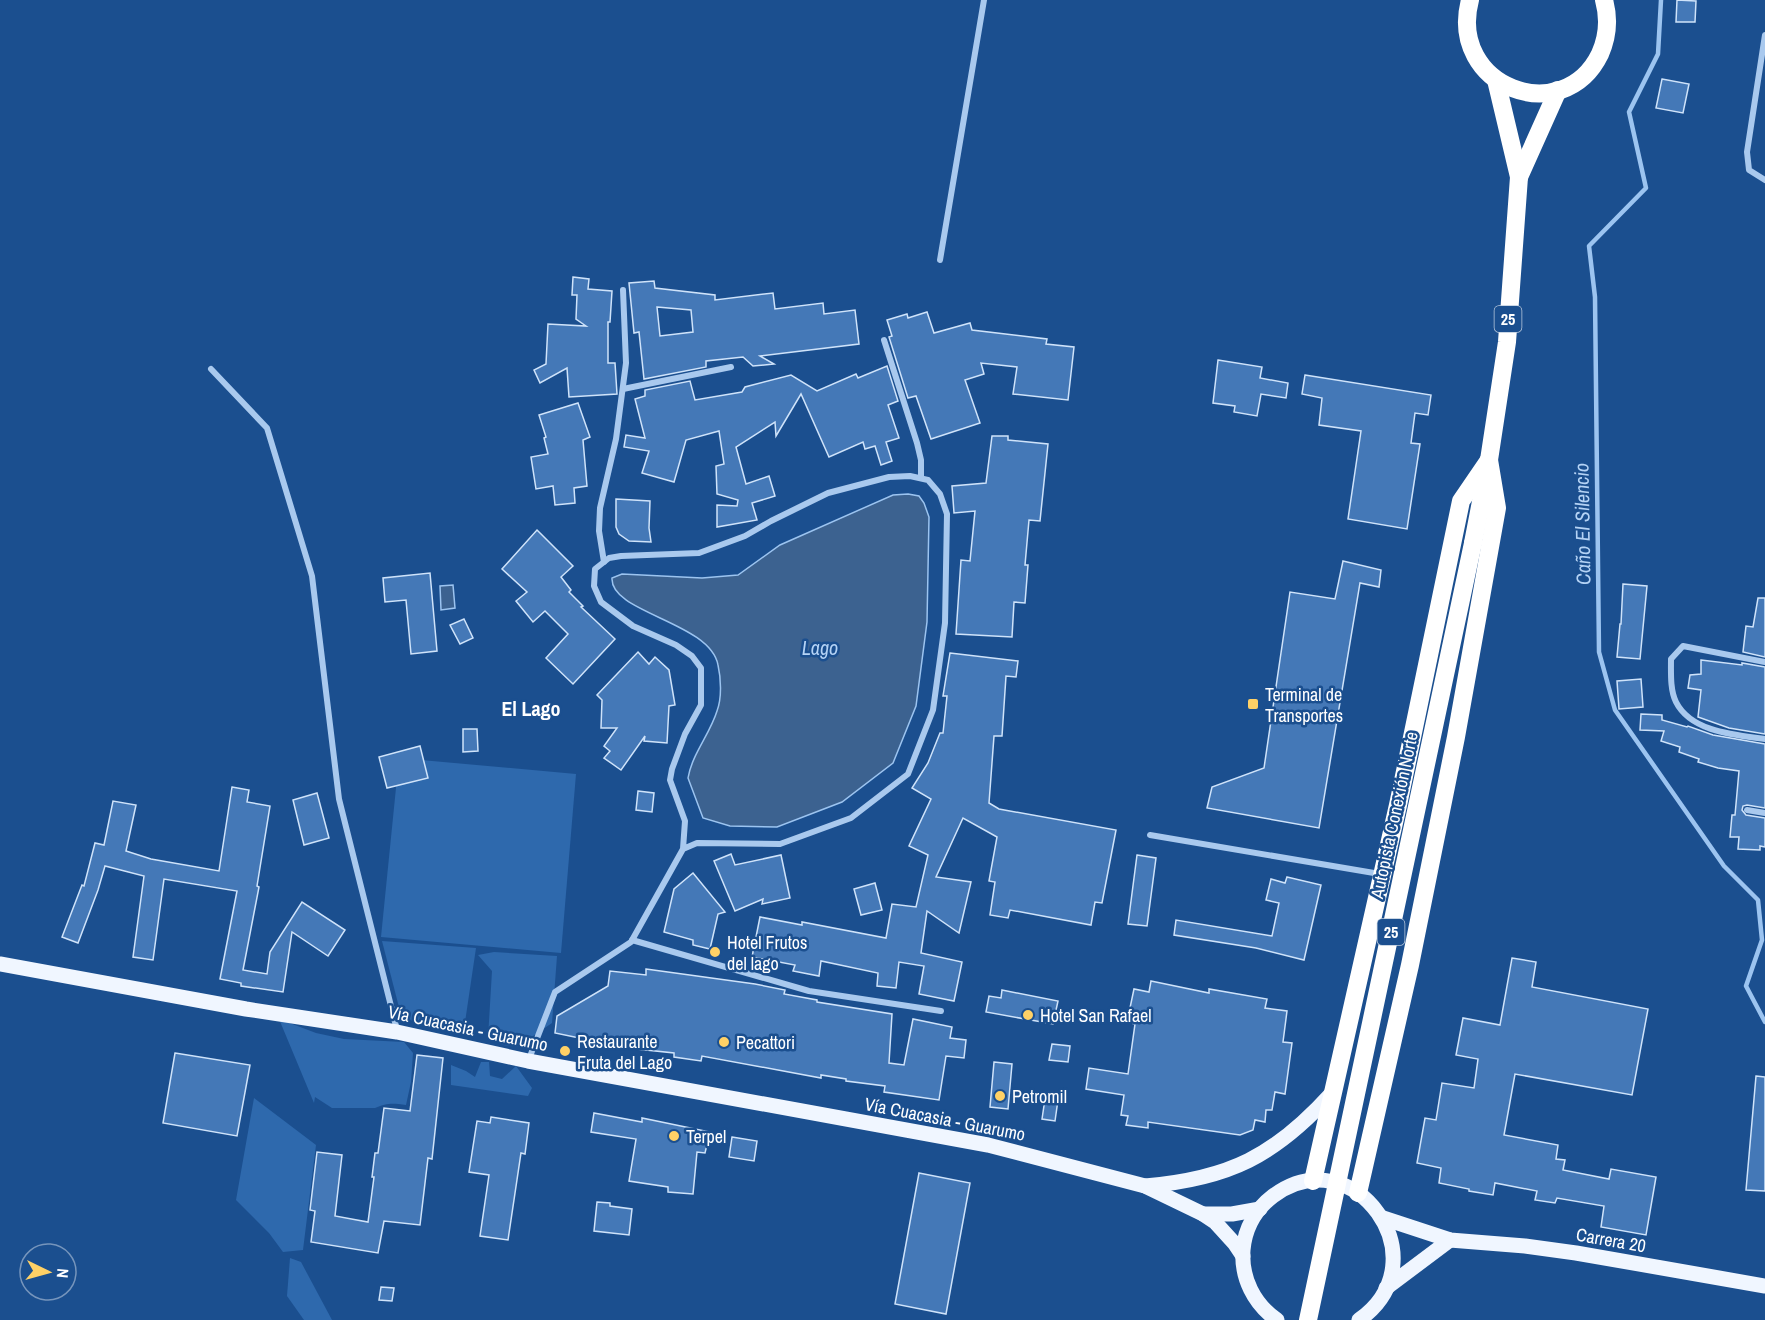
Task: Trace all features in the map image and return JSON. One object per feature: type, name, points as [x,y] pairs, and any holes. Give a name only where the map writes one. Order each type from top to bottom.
[{"type":"highway","points":[[1470,0],[1467,11],[1468,37],[1478,62],[1505,86],[1526,92],[1558,90],[1581,78],[1598,58],[1606,34],[1604,0]]},
{"type":"highway","name":"25","points":[[1489,460],[1506,342],[1519,177],[1496,80]]},
{"type":"highway","name":"25","points":[[1519,177],[1558,90]]},
{"type":"highway","points":[[1313,1181],[1383,875],[1461,501],[1489,460]]},
{"type":"highway","points":[[1358,1193],[1414,943],[1456,737],[1497,508],[1489,460]]},
{"type":"highway","name":"Autopista Conexión Norte","points":[[1308,1320],[1489,460]]},
{"type":"main road","name":"Vía Cuacasia - Guarumo","points":[[0,964],[246,1009],[397,1032],[528,1060],[958,1139],[1066,1164],[1145,1186],[1203,1214],[1226,1232],[1243,1256]]},
{"type":"main road","points":[[1145,1186],[1181,1183],[1216,1175],[1249,1161],[1280,1143],[1308,1120],[1332,1093]]},
{"type":"main road","points":[[1277,1320],[1258,1302],[1244,1272],[1243,1256],[1246,1236],[1260,1209],[1278,1192],[1313,1181],[1329,1182],[1358,1193],[1376,1208],[1388,1228],[1393,1265],[1386,1288],[1371,1310],[1359,1320]]},
{"type":"main road","name":"Vía Cuacasia - Guarumo","points":[[1203,1214],[1232,1214],[1260,1209]]},
{"type":"main road","name":"Carrera 20","points":[[1383,1218],[1450,1240],[1576,1253],[1765,1286]]},
{"type":"main road","points":[[1386,1288],[1450,1240]]},
{"type":"street","points":[[940,260],[984,0]]},
{"type":"street","points":[[1765,35],[1747,152],[1749,170],[1765,180]]},
{"type":"street","points":[[1757,88],[1765,90]]},
{"type":"street","points":[[604,562],[599,531],[600,508],[616,438],[626,363],[623,290]]},
{"type":"street","points":[[884,340],[917,443],[921,460],[921,478]]},
{"type":"street","points":[[623,389],[731,367]]},
{"type":"street","points":[[211,369],[267,428],[312,576],[339,799],[397,1032]]},
{"type":"street","points":[[528,1060],[555,992],[632,940],[683,849],[685,820],[670,780],[678,752],[700,705],[701,668],[692,656],[676,645],[633,626],[601,602],[594,586],[595,569],[609,558],[621,556],[699,553],[745,536],[828,493],[889,477],[910,476],[928,480],[940,494],[947,514],[945,623],[933,710],[908,774],[851,818],[780,844],[698,843],[683,849]]},
{"type":"street","points":[[1765,662],[1683,646],[1671,659],[1671,682],[1675,701],[1685,714],[1710,729],[1765,739]]},
{"type":"street","points":[[1747,810],[1765,813]]},
{"type":"street","points":[[1150,835],[1383,875]]},
{"type":"street","points":[[632,940],[809,991],[942,1011]]},
{"type":"shaded area","points":[[399,758],[576,774],[561,953],[381,937]]},
{"type":"shaded area","points":[[382,941],[476,948],[464,1029],[402,1019]]},
{"type":"shaded area","points":[[494,952],[557,956],[552,1023],[517,1047],[503,1045],[488,1038],[492,971],[478,955]]},
{"type":"shaded area","points":[[279,1019],[316,1033],[344,1039],[404,1042],[413,1053],[411,1082],[406,1105],[332,1108],[315,1097],[314,1103]]},
{"type":"shaded area","points":[[481,1062],[489,1062],[490,1076],[502,1079],[516,1066],[532,1088],[528,1096],[451,1085],[451,1065],[475,1077]]},
{"type":"shaded area","points":[[254,1098],[316,1145],[303,1250],[283,1252],[269,1233],[236,1200]]},
{"type":"shaded area","points":[[290,1258],[301,1262],[332,1320],[304,1320],[287,1296]]},
{"type":"water","name":"Lago","points":[[893,495],[919,496],[929,517],[927,622],[916,706],[893,763],[842,802],[777,827],[730,826],[703,818],[688,778],[693,761],[719,706],[718,665],[711,650],[698,638],[627,600],[616,590],[612,578],[622,574],[702,578],[738,575],[780,545]]},
{"type":"water","points":[[453,585],[455,608],[441,610],[440,586]]},
{"type":"building","points":[[1677,0],[1696,1],[1695,22],[1676,22]]},
{"type":"building","points":[[1662,79],[1689,84],[1683,113],[1656,108]]},
{"type":"building","points":[[573,277],[589,279],[588,289],[612,291],[610,322],[608,322],[608,363],[615,363],[617,394],[569,397],[567,368],[540,383],[534,370],[546,364],[548,324],[586,326],[576,319],[577,295],[572,295]]},
{"type":"building","points":[[654,281],[655,288],[715,295],[715,300],[773,293],[775,309],[823,303],[824,314],[855,310],[859,344],[760,356],[774,364],[753,366],[743,357],[706,361],[706,367],[644,379],[639,332],[634,333],[629,283]],"holes":[[[657,307],[691,310],[693,332],[660,336]]]},
{"type":"building","points":[[927,312],[934,333],[970,323],[972,330],[1047,339],[1046,344],[1074,347],[1068,400],[1013,394],[1017,367],[981,363],[984,374],[965,380],[980,423],[931,439],[916,396],[908,398],[889,337],[892,336],[887,320],[907,314],[908,318]]},
{"type":"building","points":[[1218,360],[1262,367],[1260,378],[1288,383],[1286,398],[1261,394],[1257,416],[1234,412],[1235,406],[1213,403]]},
{"type":"building","points":[[887,366],[898,401],[888,405],[899,438],[886,442],[892,461],[881,465],[875,446],[865,449],[863,442],[829,457],[801,394],[776,436],[775,422],[736,447],[746,484],[769,476],[775,496],[752,503],[757,520],[717,527],[717,505],[737,506],[738,500],[717,494],[716,466],[724,464],[719,431],[686,440],[674,482],[642,473],[649,451],[624,447],[626,435],[645,438],[635,399],[645,396],[645,390],[690,381],[695,400],[742,392],[745,387],[791,375],[817,391],[856,374],[858,378]]},
{"type":"building","points":[[1305,375],[1431,395],[1428,415],[1415,413],[1411,443],[1420,444],[1407,529],[1348,519],[1361,431],[1319,425],[1322,398],[1302,394]]},
{"type":"building","points":[[578,403],[590,437],[583,440],[587,486],[574,488],[575,503],[555,505],[553,486],[536,489],[531,457],[548,454],[544,438],[546,437],[539,415]]},
{"type":"building","points":[[992,436],[1008,436],[1008,440],[1048,444],[1040,521],[1029,520],[1025,565],[1028,565],[1025,603],[1014,602],[1012,637],[956,634],[961,560],[970,561],[975,511],[954,513],[952,486],[986,483]]},
{"type":"building","points":[[616,499],[650,501],[651,542],[629,541],[619,534],[616,527]]},
{"type":"building","points":[[537,530],[573,566],[561,577],[571,590],[569,592],[583,606],[581,607],[615,639],[573,684],[546,658],[568,634],[545,611],[533,622],[516,601],[527,592],[502,569]]},
{"type":"building","points":[[1343,561],[1381,570],[1379,587],[1360,583],[1319,828],[1207,808],[1212,787],[1264,768],[1290,592],[1335,599]]},
{"type":"building","points":[[430,573],[437,651],[411,654],[406,600],[385,602],[383,578]]},
{"type":"building","points":[[1623,584],[1647,586],[1640,659],[1617,657]]},
{"type":"building","points":[[1758,598],[1765,598],[1765,657],[1743,652],[1746,626],[1753,627]]},
{"type":"building","points":[[464,619],[473,638],[460,644],[450,625]]},
{"type":"building","points":[[638,652],[649,664],[655,657],[669,670],[675,705],[669,706],[667,743],[644,741],[645,736],[621,770],[604,758],[610,751],[604,746],[617,728],[601,728],[602,700],[597,695]]},
{"type":"building","points":[[950,653],[1018,661],[1016,677],[1006,676],[1002,736],[994,736],[989,803],[999,809],[1116,830],[1102,903],[1095,902],[1091,925],[1010,910],[1008,918],[990,915],[995,882],[989,881],[997,837],[963,818],[936,877],[971,882],[959,933],[927,911],[921,953],[962,962],[954,1001],[919,994],[924,966],[899,962],[896,988],[877,986],[878,973],[821,961],[819,976],[793,971],[795,965],[752,957],[760,917],[802,925],[802,922],[886,938],[892,904],[916,907],[928,855],[909,846],[931,799],[912,788],[928,763],[940,733],[943,733],[947,696],[943,696]]},
{"type":"building","points":[[1701,660],[1765,667],[1765,734],[1729,728],[1698,717],[1701,690],[1688,688],[1690,675],[1701,674]]},
{"type":"building","points":[[1641,679],[1643,707],[1619,709],[1617,681]]},
{"type":"building","points":[[1641,714],[1662,715],[1662,720],[1713,735],[1765,744],[1765,808],[1747,805],[1743,806],[1742,810],[1746,815],[1765,818],[1765,847],[1760,846],[1760,850],[1738,849],[1739,837],[1730,837],[1732,815],[1735,815],[1739,771],[1698,762],[1699,759],[1679,752],[1680,747],[1661,741],[1664,731],[1640,730]]},
{"type":"building","points":[[463,729],[477,729],[478,751],[463,752]]},
{"type":"building","points":[[420,746],[428,778],[387,788],[379,757]]},
{"type":"building","points":[[232,787],[249,790],[247,802],[270,806],[257,886],[259,887],[243,970],[267,974],[270,952],[302,902],[345,930],[328,956],[292,932],[283,992],[241,986],[241,983],[220,979],[237,891],[164,879],[153,960],[133,957],[144,876],[105,866],[78,943],[62,937],[82,885],[84,886],[95,843],[104,845],[113,801],[136,805],[126,851],[151,859],[219,871]]},
{"type":"building","points":[[638,791],[654,793],[652,812],[636,810]]},
{"type":"building","points":[[317,793],[329,838],[304,845],[293,800]]},
{"type":"building","points":[[731,854],[735,865],[781,855],[790,898],[762,904],[763,899],[735,911],[714,861]]},
{"type":"building","points":[[1137,855],[1156,858],[1147,926],[1128,924]]},
{"type":"building","points":[[693,873],[725,912],[718,914],[710,949],[693,945],[693,940],[664,932],[674,889]]},
{"type":"building","points":[[1287,877],[1321,885],[1304,960],[1256,948],[1174,935],[1176,920],[1272,936],[1279,903],[1266,900],[1271,879],[1285,883]]},
{"type":"building","points":[[875,883],[882,910],[861,915],[854,889]]},
{"type":"building","points":[[1512,958],[1536,962],[1532,987],[1648,1009],[1632,1095],[1515,1074],[1504,1135],[1558,1145],[1556,1159],[1565,1160],[1563,1170],[1609,1179],[1611,1169],[1656,1177],[1646,1235],[1601,1227],[1604,1206],[1557,1198],[1555,1203],[1535,1200],[1537,1191],[1495,1183],[1493,1195],[1469,1191],[1469,1189],[1439,1183],[1441,1168],[1417,1163],[1425,1118],[1436,1120],[1442,1083],[1474,1088],[1478,1059],[1456,1055],[1463,1018],[1500,1025]]},
{"type":"building","points":[[646,969],[755,984],[785,990],[784,994],[817,1000],[817,1002],[892,1014],[889,1063],[904,1065],[913,1019],[952,1027],[950,1038],[966,1040],[964,1058],[946,1056],[939,1100],[884,1092],[885,1086],[846,1081],[846,1079],[821,1075],[821,1078],[702,1056],[701,1061],[674,1057],[674,1053],[637,1049],[638,1043],[594,1039],[594,1041],[555,1033],[557,1016],[608,986],[610,971],[646,975]]},
{"type":"building","points":[[1151,981],[1209,993],[1209,989],[1267,999],[1265,1008],[1287,1011],[1283,1042],[1292,1043],[1285,1094],[1275,1092],[1272,1110],[1266,1110],[1265,1122],[1255,1120],[1253,1130],[1240,1135],[1148,1122],[1148,1128],[1126,1125],[1128,1116],[1121,1115],[1124,1095],[1086,1089],[1089,1068],[1128,1074],[1135,1024],[1127,1022],[1134,989],[1149,992]]},
{"type":"building","points":[[1002,990],[1058,1001],[1053,1024],[986,1012],[989,996],[1001,998]]},
{"type":"building","points":[[1052,1044],[1070,1046],[1068,1062],[1049,1060]]},
{"type":"building","points":[[175,1053],[250,1065],[237,1136],[163,1123]]},
{"type":"building","points":[[417,1055],[443,1058],[432,1159],[428,1158],[420,1225],[384,1221],[378,1253],[311,1242],[315,1211],[310,1210],[317,1152],[342,1155],[335,1216],[368,1222],[375,1153],[378,1153],[384,1108],[410,1111]]},
{"type":"building","name":"Petromil","points":[[994,1062],[1012,1064],[1008,1109],[990,1107]]},
{"type":"building","points":[[1756,1076],[1765,1077],[1765,1191],[1746,1190]]},
{"type":"building","points":[[1045,1099],[1058,1100],[1055,1121],[1042,1119]]},
{"type":"building","points":[[594,1113],[642,1122],[642,1118],[710,1132],[705,1153],[697,1152],[693,1194],[668,1192],[668,1187],[629,1181],[636,1139],[591,1132]]},
{"type":"building","points":[[491,1117],[529,1123],[525,1154],[521,1153],[508,1240],[480,1236],[489,1175],[469,1172],[477,1121],[490,1123]]},
{"type":"building","name":"Terpel","points":[[732,1137],[757,1141],[754,1161],[729,1157]]},
{"type":"building","points":[[919,1173],[970,1183],[946,1314],[895,1304]]},
{"type":"building","points":[[597,1202],[632,1209],[629,1235],[594,1231]]},
{"type":"building","points":[[381,1287],[394,1288],[392,1301],[379,1300]]},
{"type":"waterway","name":"Caño El Silencio","points":[[1661,0],[1658,54],[1629,112],[1646,188],[1589,246],[1595,297],[1599,652],[1615,710],[1724,866],[1758,900],[1762,940],[1746,986],[1765,1022]]},
{"type":"place","name":"Terminal de Transportes","points":[[1253,704]]},
{"type":"place","name":"Hotel Frutos del lago","points":[[715,952]]},
{"type":"place","name":"Hotel San Rafael","points":[[1028,1015]]},
{"type":"place","name":"Pecattori","points":[[724,1042]]},
{"type":"place","name":"Restaurante Fruta del Lago","points":[[565,1051]]},
{"type":"place","name":"Petromil","points":[[1000,1096]]},
{"type":"place","name":"Terpel","points":[[674,1136]]},
{"type":"district","name":"El Lago","points":[[531,708]]}]
